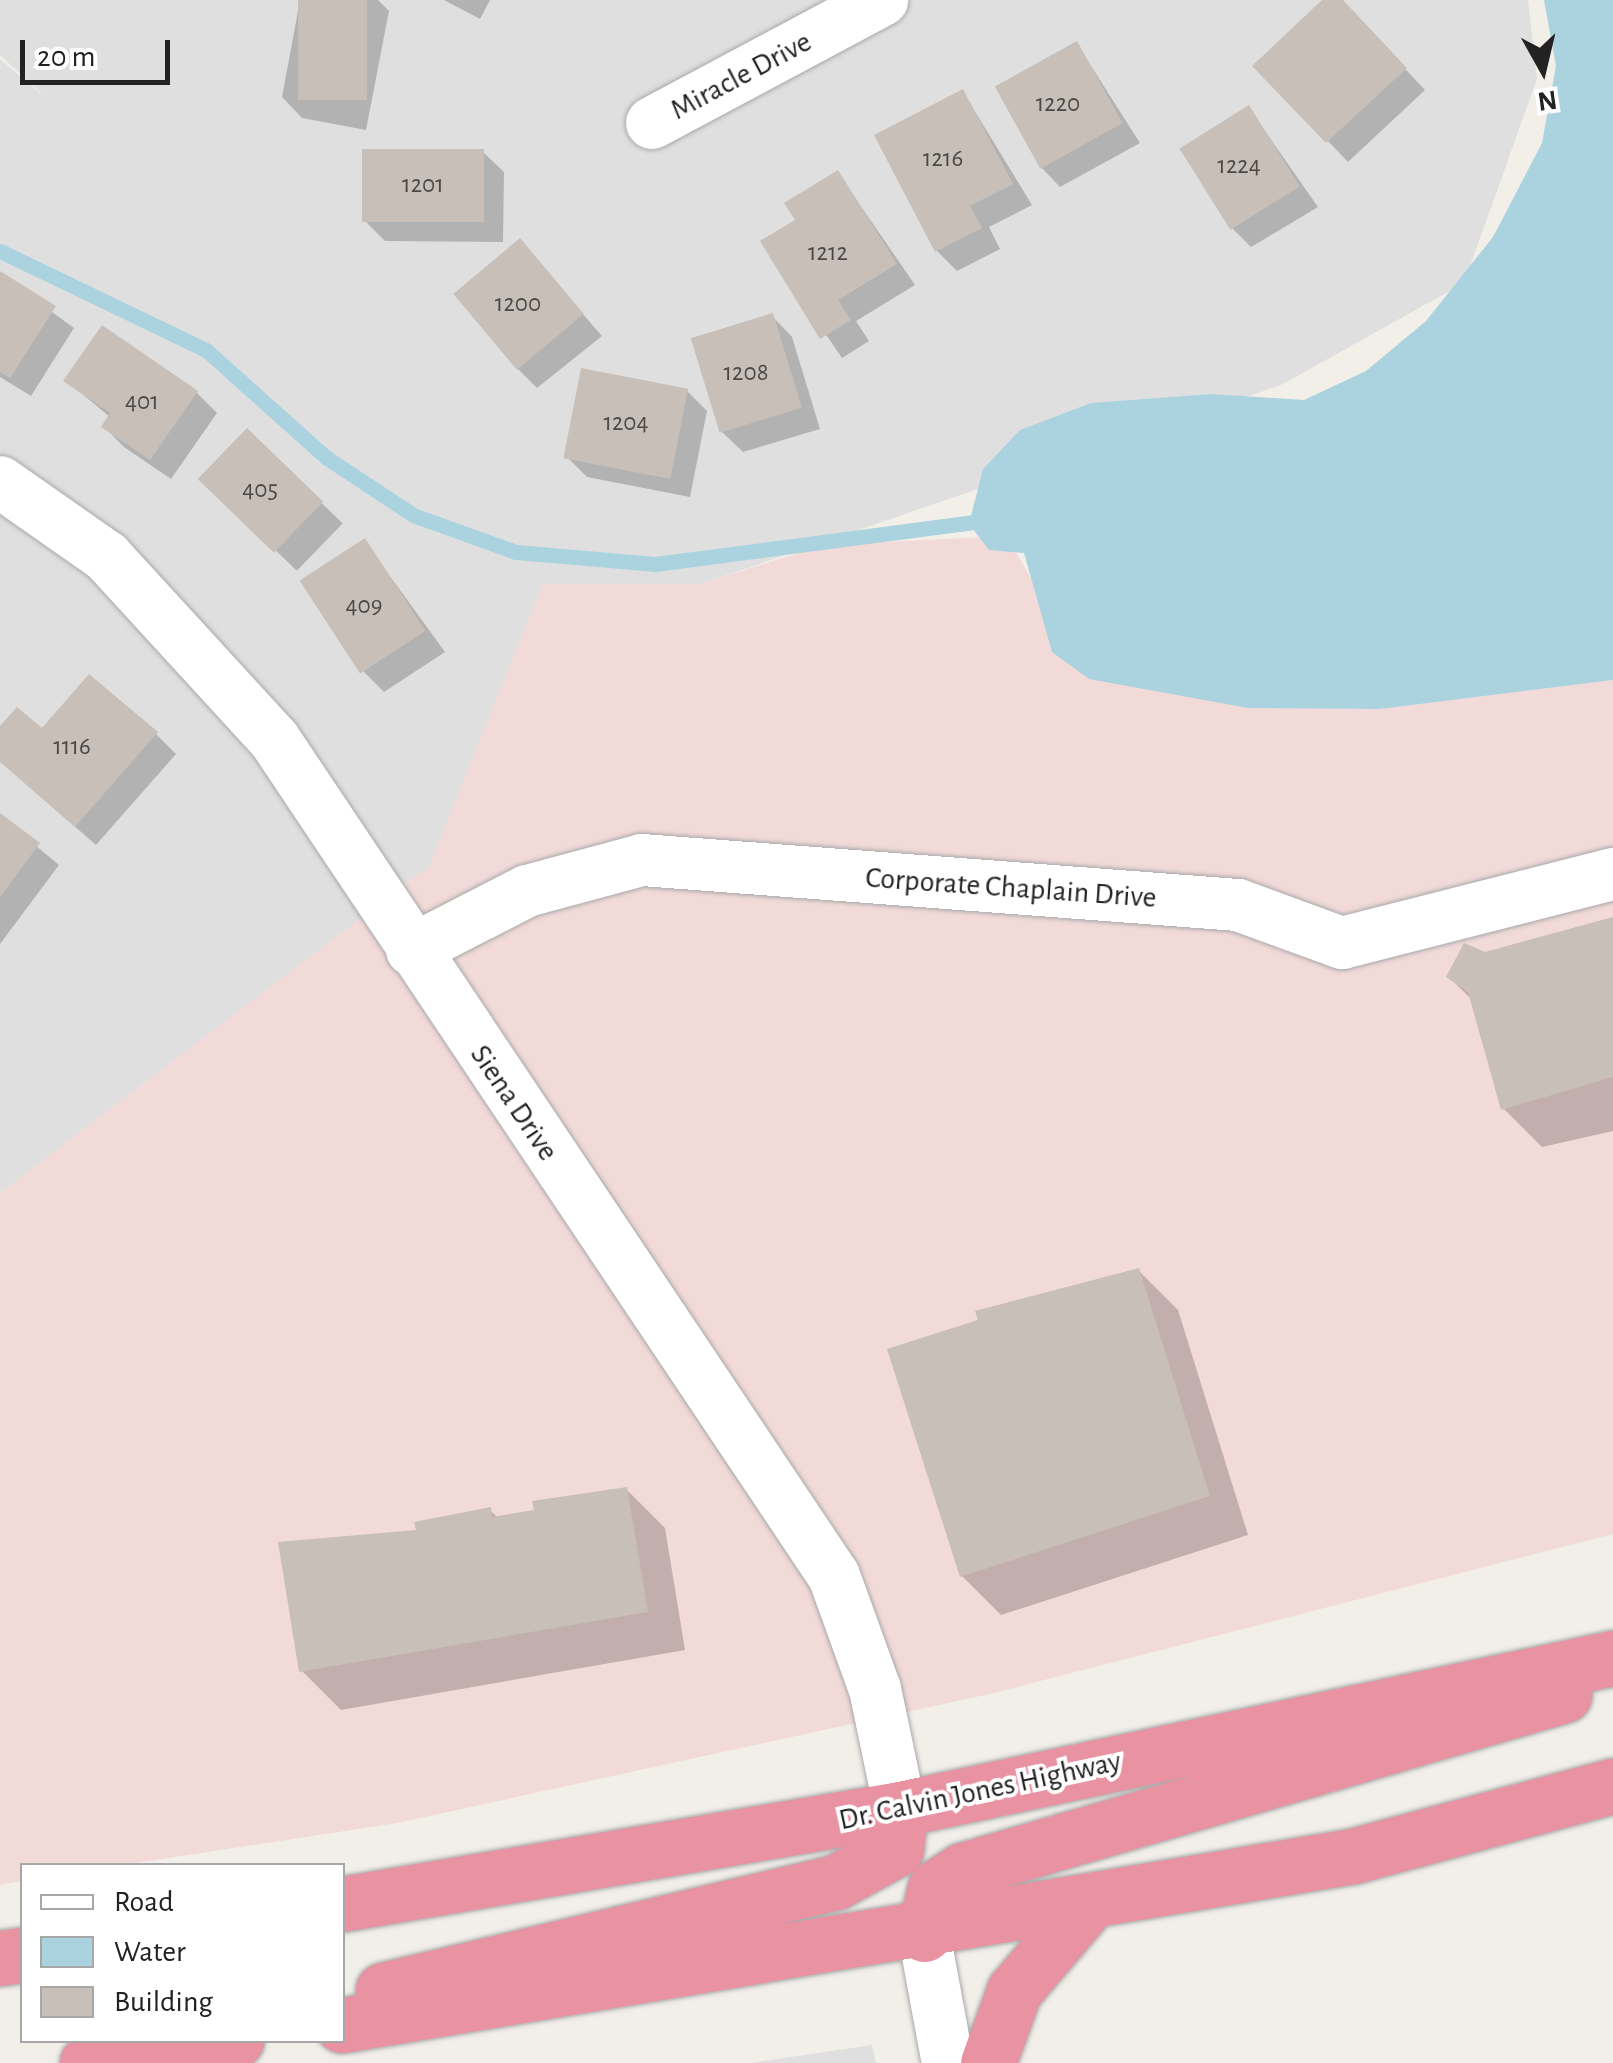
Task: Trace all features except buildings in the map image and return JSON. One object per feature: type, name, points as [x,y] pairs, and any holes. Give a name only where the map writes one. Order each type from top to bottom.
[{"type":"highway","name":"Dr. Calvin Jones Highway","points":[[345,1903],[900,1809],[1613,1658]]},
{"type":"highway","points":[[924,1934],[935,1888],[963,1870],[1538,1709],[1613,1666]]},
{"type":"highway","points":[[345,2024],[924,1934],[1353,1856],[1613,1786]]},
{"type":"highway","points":[[345,2002],[836,1882],[896,1849],[900,1809]]},
{"type":"highway","points":[[988,2063],[1014,1991],[1088,1904]]},
{"type":"highway","points":[[87,2063],[218,2043]]},
{"type":"street","name":"Miracle Drive","points":[[652,123],[882,0]]},
{"type":"street","name":"Siena Drive","points":[[2,487],[167,614],[274,739],[834,1576],[875,1689],[900,1809]]},
{"type":"street","name":"Corporate Chaplain Drive","points":[[412,950],[527,891],[642,860],[1238,905],[1342,943],[1613,874]]},
{"type":"street","points":[[924,1934],[948,2063]]},
{"type":"shaded area","points":[[0,0],[1528,0],[1537,79],[1464,283],[1281,385],[701,584],[543,584],[430,866],[0,1193],[0,59],[47,99],[0,55]]},
{"type":"shaded area","points":[[1006,536],[1044,600],[1248,708],[1380,709],[1613,680],[1613,1534],[994,1693],[397,1823],[136,1863],[20,1863],[20,1881],[0,1885],[0,1193],[429,866],[543,584],[701,584],[823,545]]},
{"type":"shaded area","points":[[872,2045],[876,2063],[751,2063]]},
{"type":"water","points":[[1544,0],[1613,0],[1613,680],[1380,709],[1248,708],[1089,679],[1052,652],[1024,553],[989,550],[969,524],[983,469],[1020,430],[1091,403],[1211,394],[1304,400],[1366,371],[1426,321],[1493,237],[1542,143],[1556,66]]},
{"type":"waterway","points":[[0,251],[206,350],[327,458],[413,515],[516,552],[655,564],[987,520]]}]
